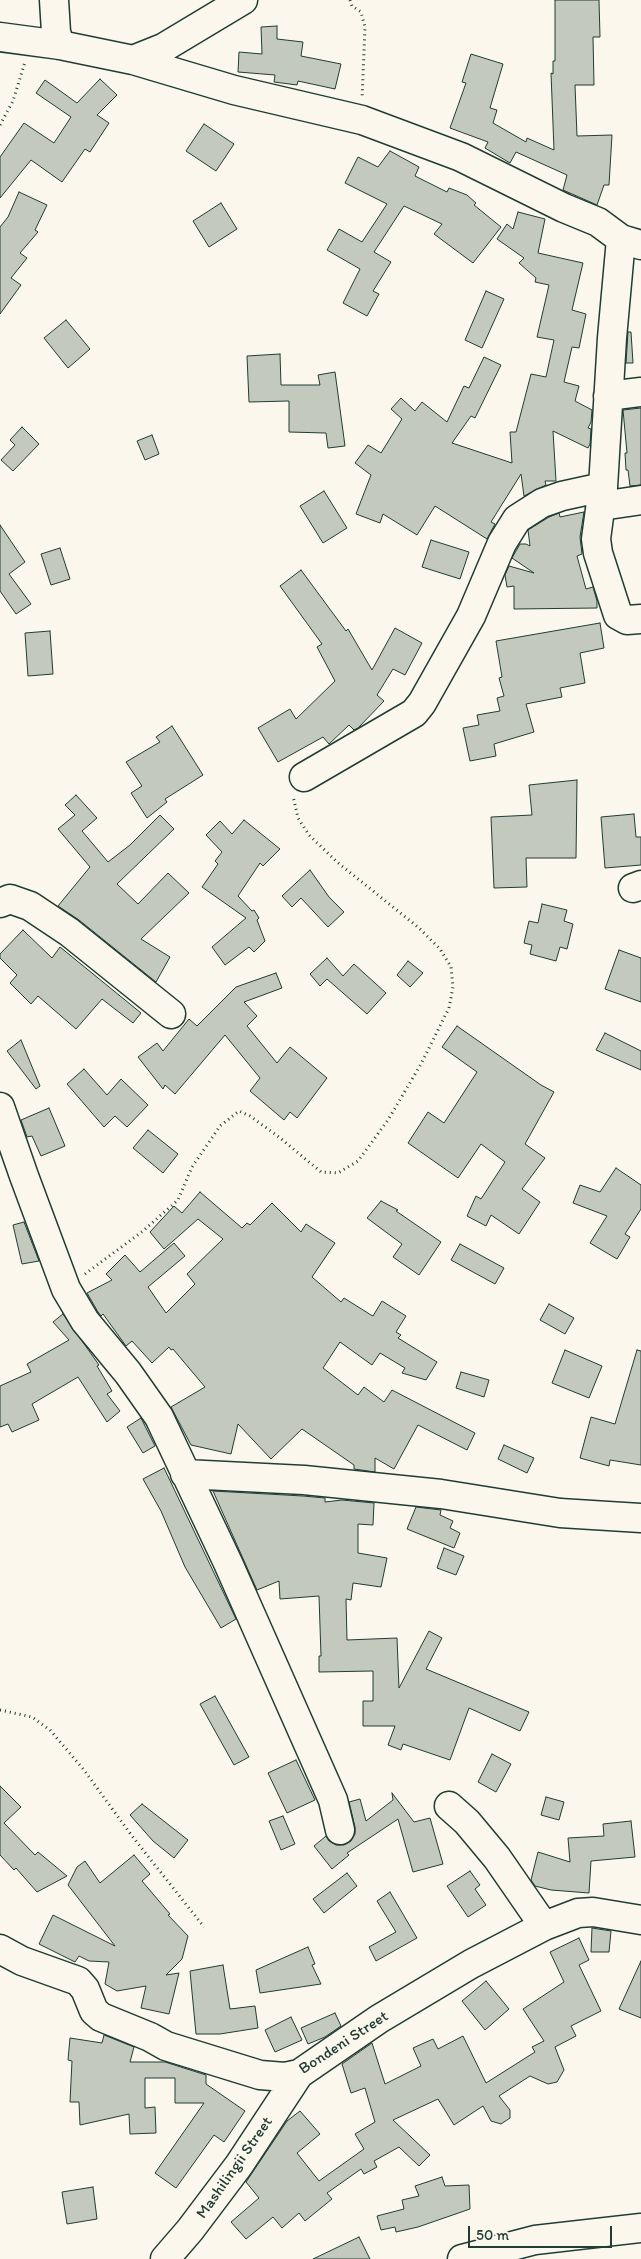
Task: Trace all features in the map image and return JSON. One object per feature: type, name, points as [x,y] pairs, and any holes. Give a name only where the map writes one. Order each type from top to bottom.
[{"type":"street","points":[[54,0],[56,32],[60,45]]},
{"type":"street","points":[[133,60],[163,48],[243,0]]},
{"type":"street","points":[[0,37],[31,43],[60,45],[133,60],[234,90],[362,120],[461,157],[564,208],[598,222],[631,242],[608,396],[602,497],[596,528],[597,546],[618,615],[626,620],[641,619]]},
{"type":"street","points":[[608,396],[641,392]]},
{"type":"street","points":[[304,778],[414,713],[422,703],[471,616],[499,550],[516,519],[542,503],[562,496],[641,500]]},
{"type":"street","points":[[0,902],[10,899],[30,906],[69,932],[171,1014]]},
{"type":"street","points":[[0,1107],[66,1289],[85,1321],[123,1367],[158,1418],[232,1572],[333,1800],[340,1830]]},
{"type":"street","points":[[185,1474],[304,1480],[441,1494],[560,1513],[641,1518]]},
{"type":"street","points":[[449,1806],[467,1822],[497,1858],[544,1926]]},
{"type":"street","name":"Bondeni Street","points":[[2,1956],[78,1981],[84,1989],[94,2011],[101,2017],[150,2037],[166,2046],[260,2075],[285,2077],[299,2074],[379,2019],[471,1964],[544,1926],[578,1913],[593,1912],[641,1920]]},
{"type":"street","name":"Mashilingii Street","points":[[165,2259],[190,2230],[239,2165],[299,2074]]},
{"type":"street","points":[[476,2257],[535,2240],[641,2228]]},
{"type":"path","points":[[350,0],[352,6],[361,12],[365,27],[362,120]]},
{"type":"path","points":[[0,125],[12,101],[31,43]]},
{"type":"path","points":[[66,1289],[110,1257],[181,1197],[186,1176],[192,1167],[220,1126],[239,1111],[250,1116],[279,1137],[320,1172],[338,1173],[358,1161],[388,1120],[421,1064],[449,1008],[453,987],[451,966],[440,949],[419,928],[337,862],[309,835],[298,818],[293,793],[296,784],[304,778]]},
{"type":"path","points":[[0,1710],[32,1717],[50,1730],[84,1770],[132,1836],[204,1927]]},
{"type":"building","points":[[555,0],[599,0],[600,37],[593,37],[594,85],[575,85],[577,136],[612,135],[609,185],[604,185],[597,205],[563,190],[567,175],[516,152],[510,163],[485,148],[488,142],[450,128],[466,83],[462,82],[471,54],[503,64],[490,108],[497,110],[493,123],[526,142],[527,138],[554,150],[551,73],[553,74],[553,61],[555,61]]},
{"type":"building","points":[[277,26],[277,39],[303,42],[301,56],[341,64],[335,89],[298,81],[297,85],[274,82],[275,75],[238,72],[239,52],[262,54],[261,27]]},
{"type":"building","points":[[100,79],[117,95],[97,115],[109,123],[90,152],[85,149],[62,182],[31,160],[0,198],[0,157],[24,123],[54,143],[71,117],[36,93],[45,80],[77,103]]},
{"type":"building","points":[[204,124],[234,144],[216,171],[186,151]]},
{"type":"building","points":[[390,151],[419,167],[415,176],[447,192],[449,188],[467,195],[476,203],[474,205],[501,227],[473,263],[434,234],[442,224],[404,206],[374,252],[391,262],[373,291],[379,294],[367,316],[343,303],[360,269],[327,250],[339,229],[362,242],[387,204],[345,183],[358,157],[378,167]]},
{"type":"building","points":[[19,192],[47,205],[35,230],[38,232],[20,253],[27,258],[11,278],[21,285],[0,314],[0,227],[8,217]]},
{"type":"building","points":[[221,203],[237,229],[209,247],[193,221]]},
{"type":"building","points":[[518,212],[545,219],[538,253],[583,263],[572,310],[586,314],[579,348],[572,347],[564,382],[579,386],[575,401],[592,410],[591,422],[588,428],[591,429],[588,448],[553,431],[556,481],[545,481],[546,485],[524,496],[521,474],[491,522],[495,524],[487,539],[435,506],[417,535],[383,514],[380,523],[356,514],[371,475],[355,463],[368,445],[381,453],[402,419],[391,409],[401,398],[415,411],[422,402],[447,422],[464,386],[469,388],[484,357],[501,365],[475,418],[471,416],[452,443],[512,463],[510,432],[516,432],[531,374],[546,377],[554,340],[537,337],[549,285],[535,282],[536,278],[519,263],[524,258],[497,239],[507,224],[513,229]]},
{"type":"building","points":[[486,291],[504,299],[482,348],[465,340]]},
{"type":"building","points":[[66,320],[90,349],[68,368],[44,338]]},
{"type":"building","points":[[628,332],[631,332],[633,363],[626,363]]},
{"type":"building","points":[[280,354],[281,385],[320,385],[318,375],[335,372],[345,446],[328,448],[326,433],[289,432],[289,401],[249,402],[247,356]]},
{"type":"building","points":[[641,408],[641,485],[630,486],[628,470],[626,470],[625,453],[627,453],[623,410]]},
{"type":"building","points":[[22,427],[39,444],[13,471],[1,460],[15,445],[10,440]]},
{"type":"building","points":[[152,435],[159,454],[145,460],[137,441]]},
{"type":"building","points":[[324,491],[347,528],[323,543],[300,506]]},
{"type":"building","points":[[584,512],[580,537],[582,554],[577,556],[586,589],[593,587],[597,608],[514,609],[514,586],[507,587],[505,575],[509,566],[534,573],[512,558],[520,544],[530,546],[528,530],[559,513],[560,517]]},
{"type":"building","points":[[0,525],[25,562],[9,574],[31,604],[16,614],[0,591]]},
{"type":"building","points":[[431,540],[469,552],[460,579],[422,567]]},
{"type":"building","points":[[60,548],[70,579],[51,585],[41,554]]},
{"type":"building","points":[[301,570],[346,631],[348,629],[372,670],[395,628],[422,643],[405,675],[393,669],[377,695],[384,701],[358,728],[354,730],[349,725],[329,744],[323,737],[278,762],[258,728],[290,709],[296,719],[335,681],[317,647],[322,644],[280,586]]},
{"type":"building","points":[[600,623],[604,648],[580,653],[585,683],[560,688],[562,697],[526,704],[534,732],[494,744],[496,756],[470,761],[463,728],[479,725],[477,715],[500,711],[497,698],[504,696],[499,678],[502,677],[496,641]]},
{"type":"building","points":[[50,631],[53,674],[28,676],[25,633]]},
{"type":"building","points":[[172,726],[203,775],[165,799],[167,802],[147,818],[131,793],[142,786],[126,762],[160,742],[156,737]]},
{"type":"building","points":[[577,780],[576,858],[526,858],[527,887],[494,888],[491,817],[532,815],[529,785]]},
{"type":"building","points":[[76,795],[97,818],[82,831],[108,862],[130,845],[160,815],[174,829],[117,884],[138,904],[168,873],[189,893],[141,939],[170,957],[156,982],[79,920],[58,906],[90,867],[58,829],[75,815],[65,805]]},
{"type":"building","points":[[634,814],[636,837],[641,837],[641,865],[605,868],[601,817]]},
{"type":"building","points":[[244,820],[280,849],[263,866],[260,863],[238,896],[252,911],[254,910],[259,918],[257,920],[265,941],[254,952],[249,947],[225,965],[212,947],[246,918],[202,887],[218,864],[215,861],[222,852],[206,835],[220,821],[232,834]]},
{"type":"building","points":[[310,870],[329,897],[344,912],[328,927],[301,898],[292,907],[282,896]]},
{"type":"building","points":[[542,904],[567,910],[564,921],[573,924],[567,949],[560,947],[556,961],[530,954],[532,945],[524,943],[529,921],[538,923]]},
{"type":"building","points":[[23,930],[52,958],[60,947],[141,1013],[133,1023],[102,999],[76,1029],[38,996],[31,1004],[10,983],[17,975],[0,958],[0,954]]},
{"type":"building","points":[[619,950],[641,958],[641,1002],[605,989]]},
{"type":"building","points":[[327,958],[343,976],[354,964],[386,993],[367,1014],[327,979],[320,986],[310,974]]},
{"type":"building","points":[[408,961],[423,973],[410,987],[397,975]]},
{"type":"building","points":[[276,973],[282,988],[244,1002],[257,1016],[247,1026],[277,1063],[290,1047],[327,1078],[297,1118],[290,1112],[284,1120],[250,1091],[260,1078],[225,1035],[175,1094],[165,1085],[163,1089],[138,1057],[157,1043],[163,1051],[189,1019],[197,1026],[236,987]]},
{"type":"building","points":[[457,1026],[541,1085],[554,1092],[525,1144],[545,1158],[522,1189],[540,1202],[519,1234],[491,1215],[486,1226],[467,1216],[476,1196],[481,1199],[505,1162],[481,1144],[458,1178],[408,1143],[428,1112],[444,1123],[477,1072],[442,1047]]},
{"type":"building","points":[[605,1033],[641,1051],[641,1070],[596,1050]]},
{"type":"building","points":[[21,1040],[40,1086],[36,1089],[7,1051]]},
{"type":"building","points":[[84,1069],[107,1095],[121,1079],[148,1105],[127,1127],[115,1116],[104,1127],[67,1084]]},
{"type":"building","points":[[49,1108],[65,1146],[41,1156],[32,1136],[27,1137],[21,1120]]},
{"type":"building","points":[[148,1130],[178,1154],[163,1173],[133,1148]]},
{"type":"building","points":[[616,1168],[641,1185],[641,1209],[625,1234],[630,1237],[617,1259],[590,1243],[607,1216],[573,1203],[580,1185],[600,1192]]},
{"type":"building","points":[[200,1192],[242,1228],[247,1223],[250,1225],[272,1203],[301,1232],[306,1224],[335,1243],[312,1277],[341,1302],[344,1298],[373,1316],[382,1301],[406,1316],[396,1332],[401,1335],[398,1338],[437,1362],[426,1380],[402,1373],[405,1368],[380,1353],[372,1365],[340,1342],[323,1368],[358,1395],[364,1387],[384,1402],[392,1390],[475,1433],[467,1450],[418,1425],[394,1469],[375,1458],[375,1472],[354,1469],[354,1465],[302,1429],[271,1459],[238,1424],[231,1454],[191,1445],[171,1407],[205,1387],[173,1349],[171,1350],[169,1347],[152,1363],[132,1341],[126,1346],[103,1314],[101,1316],[98,1312],[87,1293],[112,1280],[106,1274],[125,1255],[140,1272],[174,1243],[185,1256],[148,1287],[166,1313],[195,1284],[187,1274],[223,1239],[198,1219],[164,1249],[150,1232],[174,1206],[182,1213]]},
{"type":"building","points":[[381,1201],[398,1210],[396,1211],[441,1242],[419,1275],[393,1257],[402,1244],[367,1218]]},
{"type":"building","points":[[24,1222],[39,1261],[22,1264],[13,1225]]},
{"type":"building","points":[[460,1244],[504,1268],[495,1284],[451,1260]]},
{"type":"building","points":[[549,1304],[574,1318],[565,1334],[540,1320]]},
{"type":"building","points":[[63,1314],[99,1365],[97,1366],[112,1391],[107,1394],[120,1411],[107,1422],[78,1377],[32,1404],[39,1420],[12,1432],[8,1424],[0,1427],[0,1386],[31,1372],[27,1364],[69,1340],[53,1322]]},
{"type":"building","points":[[565,1350],[602,1366],[589,1398],[552,1383]]},
{"type":"building","points":[[637,1350],[641,1351],[641,1465],[610,1460],[609,1466],[580,1458],[591,1417],[615,1424]]},
{"type":"building","points":[[461,1372],[489,1380],[484,1397],[456,1388]]},
{"type":"building","points":[[141,1418],[155,1446],[143,1453],[127,1427]]},
{"type":"building","points":[[504,1445],[534,1458],[527,1473],[498,1459]]},
{"type":"building","points":[[164,1468],[236,1619],[221,1628],[185,1567],[161,1511],[143,1479]]},
{"type":"building","points":[[213,1491],[325,1498],[325,1502],[342,1500],[374,1503],[373,1525],[358,1524],[358,1553],[387,1558],[381,1587],[353,1583],[351,1600],[346,1599],[347,1640],[397,1638],[399,1688],[429,1631],[442,1638],[426,1669],[529,1712],[520,1731],[469,1708],[450,1760],[403,1744],[401,1750],[388,1745],[395,1726],[363,1726],[363,1701],[373,1701],[373,1671],[319,1672],[319,1656],[321,1656],[319,1596],[280,1599],[279,1581],[257,1590]]},
{"type":"building","points":[[416,1507],[441,1510],[440,1515],[453,1521],[450,1528],[460,1533],[454,1548],[407,1529]]},
{"type":"building","points":[[444,1548],[464,1556],[456,1575],[437,1568]]},
{"type":"building","points":[[215,1696],[249,1757],[234,1765],[200,1704]]},
{"type":"building","points":[[492,1754],[511,1764],[496,1792],[478,1782]]},
{"type":"building","points":[[296,1760],[315,1800],[287,1813],[268,1773]]},
{"type":"building","points":[[0,1786],[21,1807],[4,1823],[35,1855],[38,1852],[67,1876],[37,1892],[16,1868],[14,1870],[0,1855]]},
{"type":"building","points":[[392,1793],[414,1822],[430,1818],[443,1864],[413,1872],[398,1819],[347,1853],[349,1855],[332,1869],[314,1846],[326,1836],[329,1841],[336,1845],[344,1845],[351,1841],[355,1834],[355,1827],[349,1802],[360,1799],[366,1821],[393,1800]]},
{"type":"building","points":[[546,1797],[564,1802],[559,1820],[541,1815]]},
{"type":"building","points":[[142,1804],[188,1840],[174,1858],[153,1841],[130,1815]]},
{"type":"building","points":[[283,1816],[295,1844],[281,1850],[269,1821]]},
{"type":"building","points":[[631,1821],[635,1857],[591,1861],[589,1893],[551,1890],[535,1886],[531,1880],[538,1852],[570,1862],[568,1838],[604,1836],[603,1824]]},
{"type":"building","points":[[134,1855],[150,1874],[142,1881],[170,1914],[168,1915],[188,1936],[182,1959],[166,1975],[179,1973],[169,2014],[141,2008],[146,1986],[117,1991],[105,1984],[109,1962],[89,1961],[79,1956],[75,1962],[39,1944],[53,1915],[115,1946],[68,1885],[77,1867],[85,1861],[100,1883]]},
{"type":"building","points":[[470,1871],[480,1885],[475,1889],[486,1905],[468,1917],[447,1886]]},
{"type":"building","points":[[347,1873],[357,1886],[324,1913],[313,1899]]},
{"type":"building","points":[[390,1892],[417,1938],[376,1961],[369,1947],[396,1932],[377,1901]]},
{"type":"building","points":[[592,1928],[611,1931],[609,1952],[591,1952]]},
{"type":"building","points":[[579,1938],[589,1960],[579,1965],[601,2011],[571,2026],[576,2036],[555,2047],[564,2070],[557,2082],[548,2084],[530,2076],[499,2096],[510,2110],[510,2118],[501,2124],[491,2121],[483,2106],[454,2125],[438,2099],[393,2120],[430,2155],[419,2166],[399,2147],[374,2161],[377,2167],[364,2174],[361,2169],[327,2193],[332,2199],[305,2221],[299,2213],[282,2228],[273,2217],[246,2239],[231,2222],[259,2198],[246,2182],[287,2121],[300,2111],[320,2134],[297,2153],[319,2181],[364,2149],[355,2134],[375,2122],[365,2088],[351,2093],[342,2064],[372,2043],[385,2084],[421,2066],[413,2048],[433,2039],[438,2049],[463,2036],[486,2083],[535,2052],[532,2047],[544,2041],[523,2009],[564,1982],[550,1952]]},
{"type":"building","points":[[308,1947],[315,1964],[312,1965],[321,1984],[260,1993],[256,1970]]},
{"type":"building","points":[[641,1961],[641,2018],[619,2009]]},
{"type":"building","points":[[223,1965],[230,2009],[255,2006],[258,2028],[220,2034],[196,2034],[190,1971]]},
{"type":"building","points":[[486,1981],[509,2009],[485,2030],[462,2001]]},
{"type":"building","points":[[335,2013],[341,2026],[325,2037],[308,2044],[301,2028]]},
{"type":"building","points":[[291,2017],[302,2040],[275,2052],[265,2030]]},
{"type":"building","points":[[104,2035],[134,2047],[130,2062],[165,2062],[206,2075],[206,2084],[245,2111],[224,2142],[214,2135],[176,2188],[155,2173],[204,2103],[175,2103],[175,2078],[145,2078],[145,2108],[155,2107],[156,2133],[130,2134],[129,2114],[80,2125],[79,2102],[70,2102],[72,2061],[68,2060],[70,2038],[102,2043]]},
{"type":"building","points":[[442,2177],[445,2186],[469,2185],[470,2209],[418,2227],[396,2232],[395,2227],[381,2230],[377,2216],[404,2209],[402,2200],[419,2196],[415,2186]]},
{"type":"building","points":[[93,2187],[97,2219],[67,2224],[62,2192]]},
{"type":"building","points":[[359,2237],[370,2259],[313,2259]]}]
